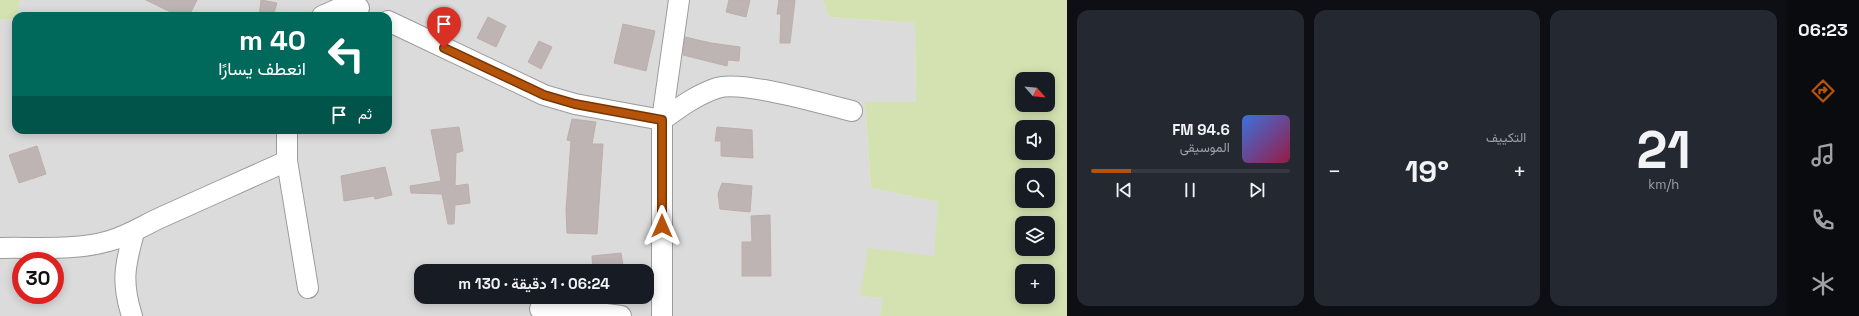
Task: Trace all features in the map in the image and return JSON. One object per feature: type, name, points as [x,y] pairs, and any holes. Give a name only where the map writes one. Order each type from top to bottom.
[{"type":"street","points":[[662,316],[662,120],[679,0]]},
{"type":"street","points":[[331,12],[340,8],[359,8]]},
{"type":"street","points":[[392,23],[544,95],[575,104],[662,120],[697,96],[719,87],[738,86],[852,111]]},
{"type":"street","points":[[287,134],[287,161],[308,288]]},
{"type":"street","points":[[0,248],[28,249],[83,246],[109,241],[134,232],[157,219],[287,161]]},
{"type":"street","points":[[132,316],[124,279],[128,254],[134,232]]},
{"type":"street","points":[[540,309],[575,310],[621,316]]},
{"type":"shaded area","points":[[20,0],[823,0],[829,17],[915,23],[916,102],[865,102],[871,188],[938,202],[935,257],[860,296],[884,298],[880,316],[0,316],[0,20],[12,19],[12,134],[392,134],[392,12],[17,12]]},
{"type":"green space","points":[[0,0],[20,0],[17,12],[12,12],[12,19],[0,20]]},
{"type":"green space","points":[[823,0],[1067,0],[1067,316],[880,316],[883,298],[860,296],[868,248],[934,256],[938,202],[871,188],[865,102],[916,102],[915,23],[829,17]]},
{"type":"building","points":[[146,0],[197,0],[191,12],[171,12]]},
{"type":"building","points":[[261,0],[277,3],[274,12],[260,12]]},
{"type":"building","points":[[729,0],[750,0],[746,17],[726,12]]},
{"type":"building","points":[[779,0],[795,0],[790,43],[780,43],[781,14],[777,14]]},
{"type":"building","points":[[488,17],[506,26],[496,47],[477,38]]},
{"type":"building","points":[[623,24],[655,31],[646,71],[614,63]]},
{"type":"building","points":[[685,37],[711,43],[740,47],[739,61],[728,60],[727,66],[683,55]]},
{"type":"building","points":[[539,41],[552,47],[541,69],[528,62]]},
{"type":"building","points":[[572,119],[596,122],[592,144],[603,144],[597,234],[567,233],[566,210],[571,141],[567,140]]},
{"type":"building","points":[[459,127],[463,151],[456,153],[455,186],[468,184],[470,203],[455,205],[454,224],[448,224],[442,194],[411,193],[410,186],[441,181],[431,130]]},
{"type":"building","points":[[717,127],[752,130],[753,158],[721,156],[721,141],[715,141]]},
{"type":"building","points":[[37,146],[46,174],[19,183],[9,155]]},
{"type":"building","points":[[385,167],[392,195],[375,199],[374,196],[344,201],[341,176]]},
{"type":"building","points":[[722,183],[752,186],[750,212],[720,209],[718,194]]},
{"type":"building","points":[[770,215],[771,276],[742,276],[742,242],[752,242],[751,216]]},
{"type":"building","points":[[621,253],[623,264],[593,264],[592,256]]},
{"type":"route","points":[[444,48],[527,88],[559,100],[662,120],[662,226]]}]
